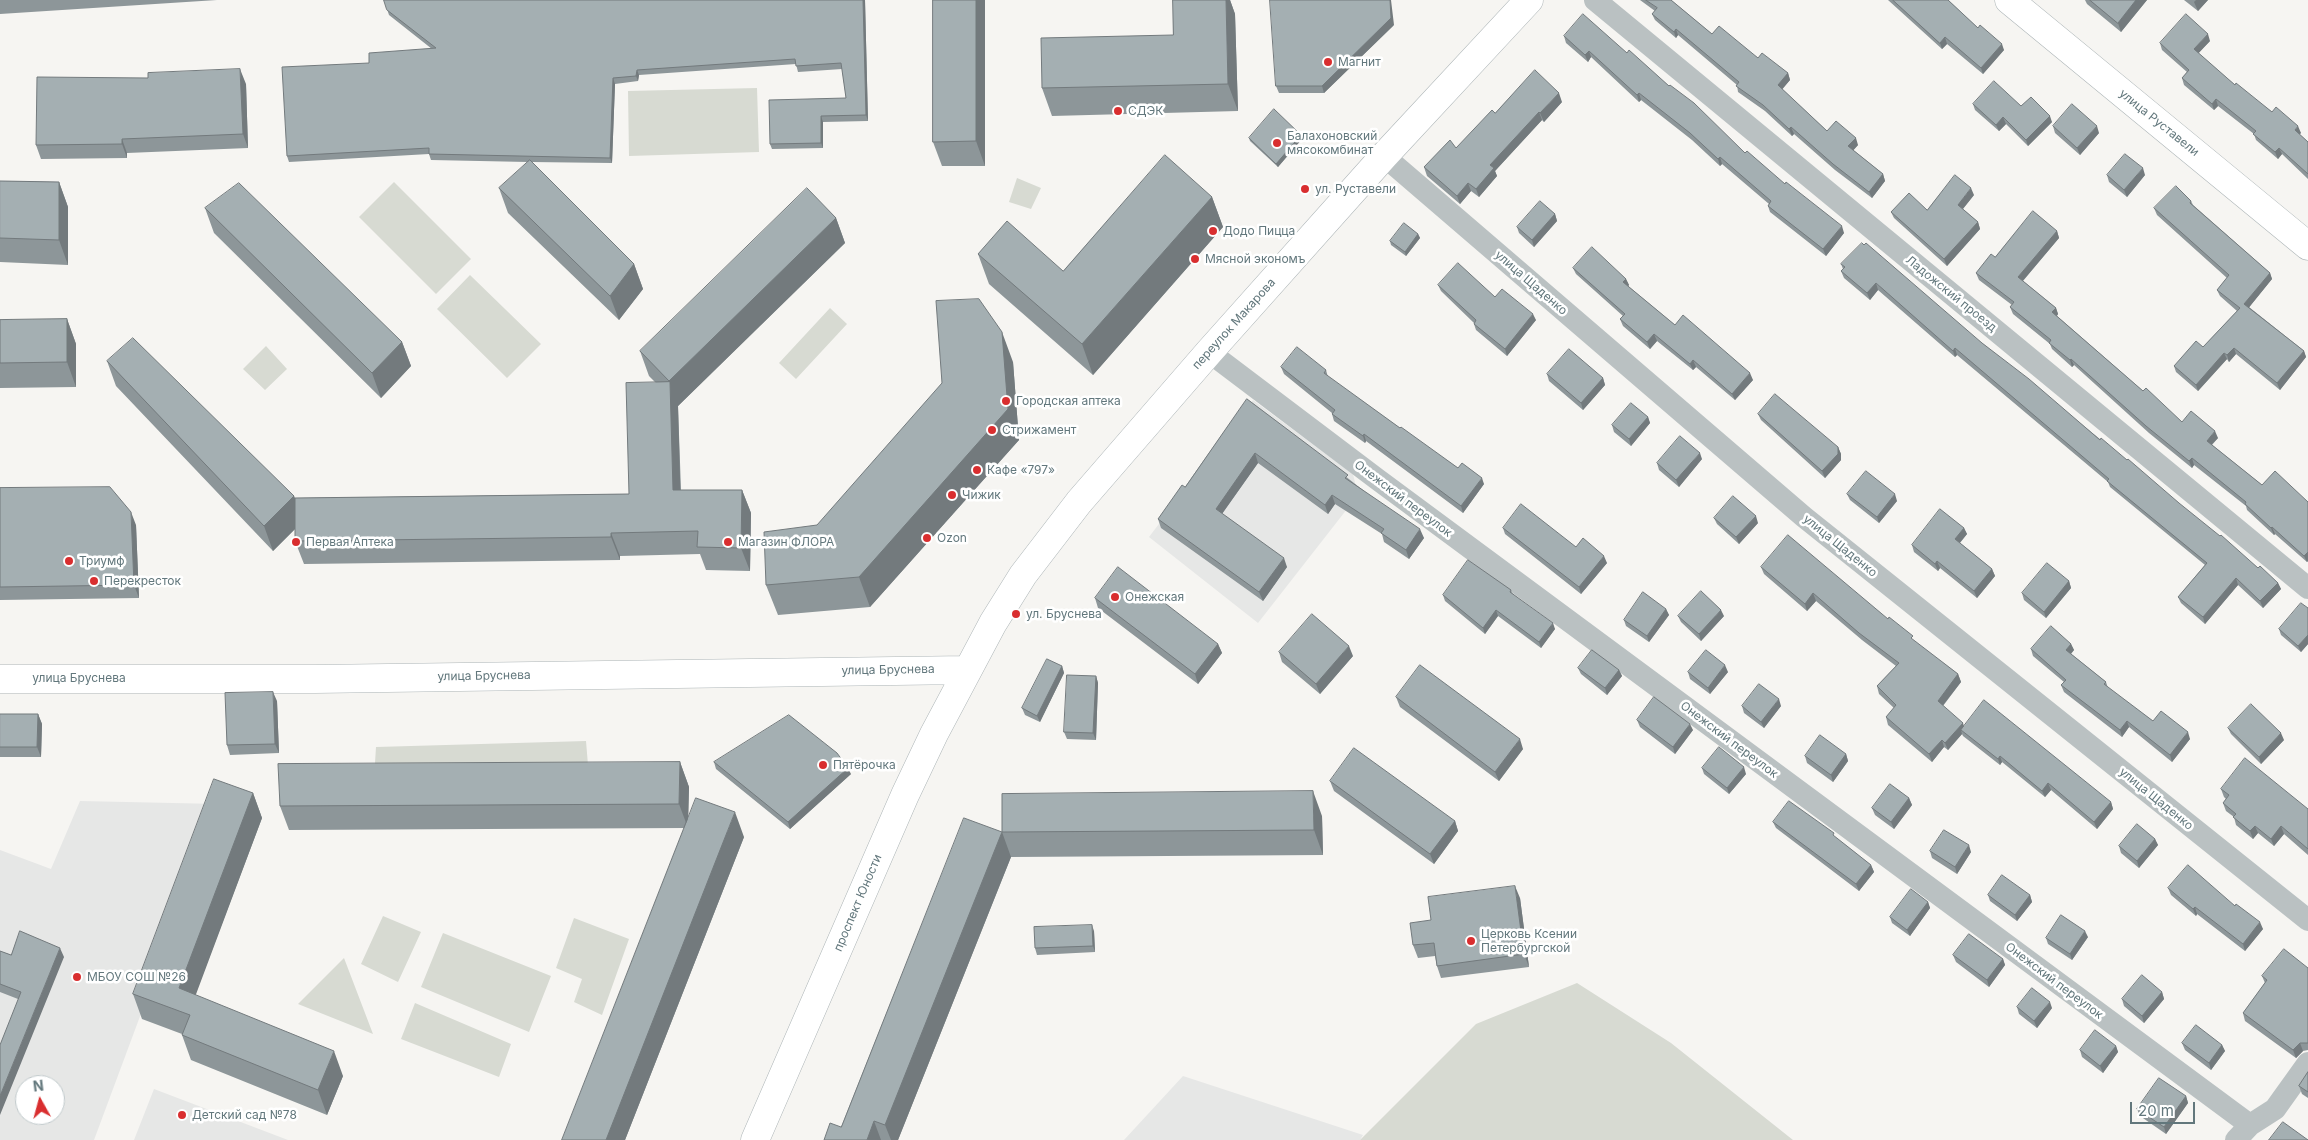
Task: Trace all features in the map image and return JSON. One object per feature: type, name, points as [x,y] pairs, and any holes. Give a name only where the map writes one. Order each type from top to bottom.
[{"type":"main road","name":"переулок Макарова","points":[[967,670],[1023,575],[1051,536],[1209,352],[1384,156],[1529,0]]},
{"type":"main road","name":"улица Руставели","points":[[2009,0],[2308,246]]},
{"type":"main road","name":"улица Бруснева","points":[[0,679],[315,679],[967,670]]},
{"type":"main road","name":"проспект Юности","points":[[755,1140],[906,795],[967,670]]},
{"type":"street","name":"Ладожский проезд","points":[[1594,0],[2308,588]]},
{"type":"street","name":"улица Щаденко","points":[[1384,156],[1804,518],[2308,920]]},
{"type":"street","name":"Онежский переулок","points":[[1209,352],[2243,1133]]},
{"type":"street","points":[[2243,1133],[2275,1109],[2308,1063]]},
{"type":"shaded area","points":[[757,88],[759,152],[629,156],[628,91]]},
{"type":"shaded area","points":[[1017,178],[1041,188],[1031,209],[1009,202]]},
{"type":"shaded area","points":[[394,182],[471,259],[436,294],[359,217]]},
{"type":"shaded area","points":[[470,275],[541,344],[507,378],[437,309]]},
{"type":"shaded area","points":[[830,308],[847,324],[796,379],[779,363]]},
{"type":"shaded area","points":[[266,346],[287,369],[265,390],[243,369]]},
{"type":"shaded area","points":[[1253,400],[1353,474],[1358,495],[1258,623],[1149,537]]},
{"type":"shaded area","points":[[586,741],[589,777],[374,779],[376,747]]},
{"type":"shaded area","name":"МБОУ СОШ №26","points":[[80,801],[219,804],[94,1140],[0,1140],[0,850],[51,869]]},
{"type":"shaded area","points":[[383,916],[421,932],[398,982],[361,964]]},
{"type":"shaded area","points":[[574,918],[629,939],[602,1015],[574,1002],[582,979],[556,968]]},
{"type":"shaded area","points":[[443,933],[551,976],[529,1032],[421,987]]},
{"type":"shaded area","points":[[344,958],[373,1034],[298,1004]]},
{"type":"shaded area","points":[[1577,983],[1671,1043],[1793,1140],[1360,1140],[1476,1024]]},
{"type":"shaded area","points":[[415,1003],[511,1044],[499,1077],[401,1039]]},
{"type":"shaded area","points":[[1183,1076],[1363,1135],[1360,1140],[1124,1140]]},
{"type":"shaded area","name":"Детский сад №78","points":[[154,1089],[288,1140],[134,1140]]},
{"type":"building","points":[[384,0],[863,0],[866,115],[821,116],[821,143],[770,144],[769,100],[846,98],[841,63],[796,66],[795,59],[637,70],[636,76],[613,78],[610,158],[429,154],[429,148],[287,156],[282,67],[369,63],[369,53],[436,48],[387,10]]},
{"type":"building","points":[[933,0],[976,0],[976,141],[933,142]]},
{"type":"building","points":[[1173,0],[1226,0],[1228,84],[1042,88],[1041,38],[1173,35]]},
{"type":"building","points":[[1270,0],[1390,0],[1391,18],[1322,86],[1276,86]]},
{"type":"building","points":[[1646,0],[1671,0],[1712,34],[1719,26],[1758,58],[1762,53],[1788,73],[1778,85],[1827,131],[1836,121],[1856,138],[1848,146],[1883,174],[1869,192],[1833,164],[1791,127],[1789,129],[1763,105],[1736,86],[1739,82],[1676,29],[1674,32],[1652,14],[1657,8]]},
{"type":"building","points":[[1893,0],[1948,0],[1978,28],[1980,25],[2002,44],[1981,68],[1945,37],[1940,43]]},
{"type":"building","points":[[2090,0],[2136,0],[2118,23]]},
{"type":"building","points":[[1583,14],[1627,53],[1629,50],[1669,86],[1694,103],[1745,153],[1747,151],[1785,184],[1786,182],[1842,226],[1823,249],[1768,206],[1771,201],[1720,157],[1718,159],[1690,133],[1639,93],[1637,95],[1589,51],[1585,55],[1564,36]]},
{"type":"building","points":[[2186,14],[2208,34],[2194,49],[2235,85],[2236,83],[2272,112],[2276,107],[2298,126],[2295,130],[2308,142],[2308,174],[2279,148],[2275,152],[2253,134],[2256,131],[2216,99],[2212,104],[2182,78],[2189,70],[2160,43]]},
{"type":"building","points":[[240,69],[243,134],[122,139],[122,144],[36,145],[37,77],[148,78],[148,73]]},
{"type":"building","points":[[1535,70],[1559,93],[1490,165],[1494,168],[1476,189],[1468,183],[1457,196],[1424,167],[1450,140],[1456,148],[1492,110],[1495,113]]},
{"type":"building","points":[[1994,81],[2021,106],[2031,97],[2050,116],[2026,140],[2003,117],[1996,125],[1973,104]]},
{"type":"building","points":[[2072,104],[2097,126],[2077,148],[2053,126]]},
{"type":"building","points":[[1274,109],[1301,135],[1276,164],[1249,138]]},
{"type":"building","points":[[2125,154],[2143,168],[2124,190],[2107,175]]},
{"type":"building","points":[[1165,155],[1212,197],[1082,344],[978,254],[1007,221],[1063,271]]},
{"type":"building","points":[[530,160],[634,264],[610,296],[499,188]]},
{"type":"building","points":[[1955,175],[1971,188],[1958,205],[1978,222],[1944,259],[1891,212],[1909,193],[1927,210]]},
{"type":"building","points":[[0,181],[59,182],[59,240],[0,238]]},
{"type":"building","points":[[239,183],[402,342],[372,373],[205,208]]},
{"type":"building","points":[[2176,186],[2191,201],[2190,203],[2270,273],[2244,304],[2304,351],[2277,383],[2234,348],[2227,355],[2224,353],[2196,385],[2174,366],[2196,341],[2203,347],[2240,308],[2217,290],[2229,275],[2154,208]]},
{"type":"building","points":[[807,188],[836,218],[669,381],[640,351]]},
{"type":"building","points":[[1540,201],[1555,214],[1532,240],[1517,227]]},
{"type":"building","points":[[2033,211],[2057,231],[2018,277],[2056,308],[2052,312],[2143,391],[2146,388],[2182,422],[2191,411],[2215,431],[2207,441],[2262,485],[2275,471],[2308,502],[2308,552],[2304,556],[2245,504],[2246,502],[2192,458],[2189,461],[2146,426],[2071,359],[2049,343],[2051,340],[2010,307],[2014,302],[1976,273],[1991,254],[1995,257]]},
{"type":"building","points":[[1404,223],[1418,234],[1405,252],[1390,241]]},
{"type":"building","points":[[1862,243],[1864,245],[1866,243],[1982,343],[2029,379],[2100,440],[2101,438],[2128,459],[2179,503],[2221,535],[2258,568],[2260,566],[2278,583],[2260,601],[2236,578],[2203,617],[2178,597],[2207,563],[2107,481],[2109,479],[1955,348],[1953,351],[1876,283],[1867,293],[1841,271],[1845,267],[1841,264]]},
{"type":"building","points":[[1592,247],[1626,279],[1623,282],[1675,325],[1683,315],[1750,373],[1732,394],[1693,360],[1690,364],[1654,334],[1647,342],[1620,319],[1625,314],[1573,268]]},
{"type":"building","points":[[1458,263],[1495,297],[1502,289],[1533,314],[1505,349],[1474,324],[1476,320],[1438,285]]},
{"type":"building","points":[[979,299],[1002,332],[1008,409],[859,577],[766,585],[764,532],[817,525],[942,383],[936,301]]},
{"type":"building","points":[[67,319],[67,362],[0,363],[0,320]]},
{"type":"building","points":[[133,338],[294,496],[264,526],[107,361]]},
{"type":"building","points":[[1297,347],[1326,370],[1324,373],[1400,428],[1458,468],[1462,463],[1482,478],[1461,506],[1364,434],[1363,436],[1332,414],[1335,410],[1281,367]]},
{"type":"building","points":[[1569,349],[1603,378],[1581,403],[1547,374]]},
{"type":"building","points":[[670,382],[673,490],[742,490],[741,548],[697,547],[698,531],[611,533],[611,537],[295,541],[295,498],[629,494],[626,383]]},
{"type":"building","points":[[1775,394],[1838,447],[1838,454],[1822,471],[1758,414]]},
{"type":"building","points":[[1247,399],[1348,475],[1345,478],[1420,529],[1406,550],[1381,533],[1384,529],[1332,495],[1325,505],[1255,453],[1216,509],[1284,558],[1259,592],[1158,519],[1182,485],[1185,487]]},
{"type":"building","points":[[1631,403],[1648,417],[1629,439],[1612,425]]},
{"type":"building","points":[[1680,436],[1700,453],[1676,480],[1657,463]]},
{"type":"building","points":[[1866,471],[1895,494],[1877,517],[1847,494]]},
{"type":"building","name":"Триумф","points":[[110,487],[131,512],[134,585],[0,587],[0,488]]},
{"type":"building","points":[[1733,496],[1756,516],[1736,537],[1714,518]]},
{"type":"building","points":[[1521,504],[1576,547],[1583,538],[1604,556],[1579,587],[1503,528]]},
{"type":"building","points":[[1940,509],[1964,528],[1955,539],[1992,569],[1974,591],[1937,561],[1935,564],[1912,545]]},
{"type":"building","points":[[1788,535],[1888,619],[1889,617],[1913,636],[1911,638],[1958,674],[1938,701],[1963,723],[1945,743],[1942,740],[1929,754],[1886,717],[1896,705],[1877,686],[1899,663],[1859,633],[1813,593],[1805,604],[1761,567]]},
{"type":"building","points":[[1468,560],[1511,590],[1510,592],[1553,623],[1539,642],[1496,610],[1483,628],[1443,595]]},
{"type":"building","points":[[2047,563],[2069,581],[2044,612],[2022,593]]},
{"type":"building","points":[[1118,567],[1218,644],[1195,674],[1095,598]]},
{"type":"building","points":[[1701,591],[1721,610],[1699,634],[1678,616]]},
{"type":"building","points":[[1643,592],[1666,609],[1647,636],[1624,620]]},
{"type":"building","points":[[2301,603],[2308,608],[2308,635],[2298,646],[2279,629]]},
{"type":"building","points":[[1312,614],[1349,646],[1316,684],[1279,652]]},
{"type":"building","points":[[2051,626],[2071,644],[2066,650],[2106,682],[2104,684],[2153,721],[2161,711],[2188,732],[2170,755],[2127,721],[2120,730],[2061,685],[2066,680],[2031,649]]},
{"type":"building","points":[[1592,650],[1619,670],[1605,688],[1578,668]]},
{"type":"building","points":[[1706,650],[1725,665],[1708,688],[1688,672]]},
{"type":"building","points":[[1047,659],[1062,666],[1037,716],[1022,708]]},
{"type":"building","points":[[1420,665],[1520,739],[1495,772],[1396,697]]},
{"type":"building","points":[[1067,675],[1096,676],[1093,733],[1064,732]]},
{"type":"building","points":[[1759,684],[1779,699],[1761,722],[1742,706]]},
{"type":"building","points":[[273,692],[275,744],[227,745],[225,693]]},
{"type":"building","points":[[1654,697],[1690,724],[1673,747],[1637,720]]},
{"type":"building","points":[[1984,700],[2111,802],[2094,822],[2048,783],[2042,791],[2000,756],[1998,759],[1961,730]]},
{"type":"building","points":[[2251,704],[2281,733],[2259,757],[2228,728]]},
{"type":"building","points":[[0,714],[38,714],[37,747],[0,747]]},
{"type":"building","points":[[789,715],[837,753],[848,768],[788,822],[714,762]]},
{"type":"building","points":[[1820,735],[1846,754],[1831,775],[1805,756]]},
{"type":"building","points":[[1719,747],[1744,767],[1727,788],[1702,768]]},
{"type":"building","points":[[1354,748],[1455,821],[1430,854],[1330,781]]},
{"type":"building","points":[[2245,758],[2308,809],[2308,849],[2281,826],[2271,839],[2255,826],[2250,831],[2233,817],[2236,814],[2223,803],[2229,795],[2221,789]]},
{"type":"building","points":[[680,762],[679,804],[280,806],[278,764]]},
{"type":"building","points":[[214,779],[253,793],[179,988],[334,1051],[318,1090],[182,1035],[190,1015],[133,994]]},
{"type":"building","points":[[1890,784],[1909,798],[1891,822],[1872,808]]},
{"type":"building","points":[[1313,791],[1314,830],[1002,832],[1002,794]]},
{"type":"building","points":[[696,798],[735,812],[606,1140],[562,1140]]},
{"type":"building","points":[[1789,801],[1834,833],[1833,835],[1871,865],[1856,884],[1773,822]]},
{"type":"building","points":[[964,818],[1002,832],[885,1125],[874,1121],[867,1140],[824,1140],[830,1123],[841,1127]]},
{"type":"building","points":[[2137,824],[2155,839],[2137,861],[2119,846]]},
{"type":"building","points":[[1944,830],[1969,845],[1955,867],[1930,851]]},
{"type":"building","points":[[2188,865],[2235,906],[2236,904],[2260,922],[2243,944],[2195,907],[2193,909],[2168,888]]},
{"type":"building","points":[[2002,875],[2030,895],[2015,915],[1988,895]]},
{"type":"building","name":"Церковь Ксении Петербургской","points":[[1515,886],[1524,954],[1437,966],[1434,943],[1413,945],[1410,923],[1431,920],[1428,897]]},
{"type":"building","points":[[1911,889],[1928,902],[1907,930],[1890,917]]},
{"type":"building","points":[[2061,915],[2085,931],[2070,954],[2046,938]]},
{"type":"building","points":[[1092,925],[1093,946],[1035,948],[1034,927]]},
{"type":"building","points":[[20,931],[60,948],[0,1096],[0,1045],[21,992],[0,984],[0,951],[11,955]]},
{"type":"building","points":[[1969,934],[2003,959],[1987,980],[1953,955]]},
{"type":"building","points":[[2284,949],[2308,968],[2308,1043],[2300,1043],[2293,1050],[2243,1013],[2267,980],[2262,976]]},
{"type":"building","points":[[2142,975],[2162,992],[2142,1016],[2122,999]]},
{"type":"building","points":[[2032,988],[2050,1002],[2034,1021],[2017,1007]]},
{"type":"building","points":[[2196,1025],[2222,1045],[2209,1063],[2182,1043]]},
{"type":"building","points":[[2095,1030],[2116,1046],[2100,1066],[2080,1050]]},
{"type":"building","points":[[2308,1072],[2308,1092],[2299,1086]]},
{"type":"building","points":[[2159,1078],[2186,1096],[2164,1127],[2137,1109]]},
{"type":"building","points":[[2283,1122],[2308,1140],[2269,1140]]},
{"type":"place","name":"Магнит","points":[[1328,62]]},
{"type":"place","name":"СДЭК","points":[[1118,111]]},
{"type":"place","name":"Балахоновский мясокомбинат","points":[[1277,143]]},
{"type":"place","name":"ул. Руставели","points":[[1305,189]]},
{"type":"place","name":"Додо Пицца","points":[[1213,231]]},
{"type":"place","name":"Мясной экономъ","points":[[1195,259]]},
{"type":"place","name":"Городская аптека","points":[[1006,401]]},
{"type":"place","name":"Стрижамент","points":[[992,430]]},
{"type":"place","name":"Кафе «797»","points":[[977,470]]},
{"type":"place","name":"Чижик","points":[[952,495]]},
{"type":"place","name":"Ozon","points":[[927,538]]},
{"type":"place","name":"Первая Аптека","points":[[296,542]]},
{"type":"place","name":"Магазин ФЛОРА","points":[[728,542]]},
{"type":"place","name":"Триумф","points":[[69,561]]},
{"type":"place","name":"Перекресток","points":[[94,581]]},
{"type":"place","name":"Онежская","points":[[1115,597]]},
{"type":"place","name":"ул. Бруснева","points":[[1016,614]]},
{"type":"place","name":"Пятёрочка","points":[[823,765]]},
{"type":"place","name":"Церковь Ксении Петербургской","points":[[1471,941]]},
{"type":"place","name":"МБОУ СОШ №26","points":[[77,977]]},
{"type":"place","name":"Детский сад №78","points":[[182,1115]]}]
